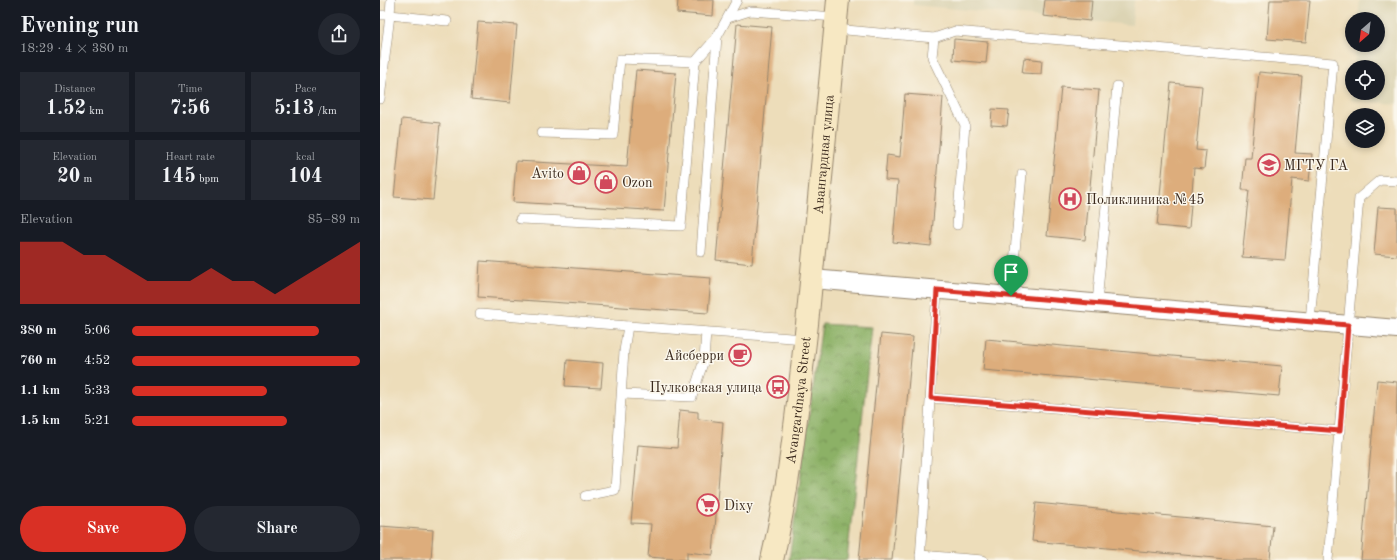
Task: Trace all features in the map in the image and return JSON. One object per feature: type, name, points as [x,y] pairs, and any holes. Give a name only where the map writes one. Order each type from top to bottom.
[{"type":"main road","name":"Авангардная улица","points":[[812,279],[836,15]]},
{"type":"main road","name":"Avangardnaya Street","points":[[772,560],[782,520],[794,439],[812,279]]},
{"type":"street","points":[[812,279],[1397,329]]},
{"type":"lane","points":[[380,99],[391,0]]},
{"type":"lane","points":[[520,219],[681,226],[695,62],[717,37],[737,0]]},
{"type":"lane","points":[[728,18],[750,11],[836,15],[934,38],[954,31],[1333,63],[1310,321]]},
{"type":"lane","points":[[380,14],[446,21]]},
{"type":"lane","points":[[701,252],[717,37]]},
{"type":"lane","points":[[934,38],[932,57],[965,125],[957,225]]},
{"type":"lane","points":[[541,132],[613,135],[620,59],[695,62]]},
{"type":"lane","points":[[1097,303],[1117,86]]},
{"type":"lane","points":[[1011,296],[1022,174]]},
{"type":"lane","points":[[1328,560],[1359,198],[1380,180],[1397,181]]},
{"type":"lane","points":[[937,290],[920,558],[983,560]]},
{"type":"lane","points":[[480,314],[805,339]]},
{"type":"lane","points":[[585,496],[615,490],[624,351],[628,326]]},
{"type":"lane","points":[[622,394],[692,397],[704,360],[706,332]]},
{"type":"lane","points":[[931,398],[1340,431]]},
{"type":"shaded area","points":[[913,0],[1134,0],[1132,25],[913,5]]},
{"type":"shaded area","points":[[1360,0],[1397,0],[1397,104],[1351,100],[1385,100],[1385,60],[1355,60],[1355,52],[1385,52],[1385,12],[1359,12]]},
{"type":"green space","points":[[822,324],[872,327],[847,560],[789,560]]},
{"type":"building","points":[[678,0],[714,0],[713,16],[677,13]]},
{"type":"building","points":[[1045,0],[1092,0],[1090,21],[1043,16]]},
{"type":"building","points":[[1270,0],[1310,0],[1306,42],[1267,39]]},
{"type":"building","points":[[478,22],[517,25],[510,103],[471,99]]},
{"type":"building","points":[[737,24],[772,27],[752,264],[716,260]]},
{"type":"building","points":[[954,39],[988,42],[986,63],[953,60]]},
{"type":"building","points":[[1024,58],[1042,60],[1041,74],[1022,73]]},
{"type":"building","points":[[636,70],[676,73],[664,211],[513,202],[516,161],[627,167]]},
{"type":"building","name":"МГТУ ГА","points":[[1259,72],[1302,76],[1295,153],[1312,154],[1309,181],[1292,179],[1285,260],[1242,257],[1249,190],[1242,190],[1245,158],[1251,158]]},
{"type":"building","points":[[1171,83],[1202,86],[1196,150],[1206,151],[1204,169],[1194,168],[1189,229],[1157,226]]},
{"type":"building","name":"Поликлиника №45","points":[[1061,87],[1099,90],[1085,240],[1047,236]]},
{"type":"building","points":[[905,94],[943,97],[931,246],[893,242],[898,181],[885,180],[887,155],[900,157]]},
{"type":"building","points":[[992,109],[1009,110],[1007,126],[991,125]]},
{"type":"building","points":[[402,119],[440,123],[433,200],[394,197]]},
{"type":"building","points":[[1378,207],[1397,208],[1397,256],[1374,254]]},
{"type":"building","points":[[480,261],[711,278],[708,313],[478,297]]},
{"type":"building","points":[[881,334],[913,337],[892,560],[859,560]]},
{"type":"building","points":[[986,339],[1282,366],[1279,396],[983,370]]},
{"type":"building","points":[[567,360],[603,363],[601,388],[565,386]]},
{"type":"building","points":[[1377,380],[1397,382],[1396,560],[1361,560]]},
{"type":"building","points":[[680,410],[698,412],[698,419],[723,422],[713,555],[687,552],[687,560],[648,557],[651,524],[631,523],[638,445],[677,448]]},
{"type":"building","points":[[1036,503],[1273,526],[1270,560],[1236,560],[1032,541]]},
{"type":"building","points":[[380,526],[433,530],[431,560],[380,560]]},
{"type":"place","name":"МГТУ ГА","points":[[1269,165]]},
{"type":"place","name":"Avito","points":[[579,173]]},
{"type":"place","name":"Ozon","points":[[606,182]]},
{"type":"place","name":"Поликлиника №45","points":[[1070,199]]},
{"type":"place","name":"Айсберри","points":[[740,355]]},
{"type":"place","name":"Пулковская улица","points":[[778,387]]},
{"type":"place","name":"Dixy","points":[[708,505]]},
{"type":"route","points":[[937,290],[1011,296],[1348,325],[1340,431],[1306,427],[931,398],[937,290]]}]
